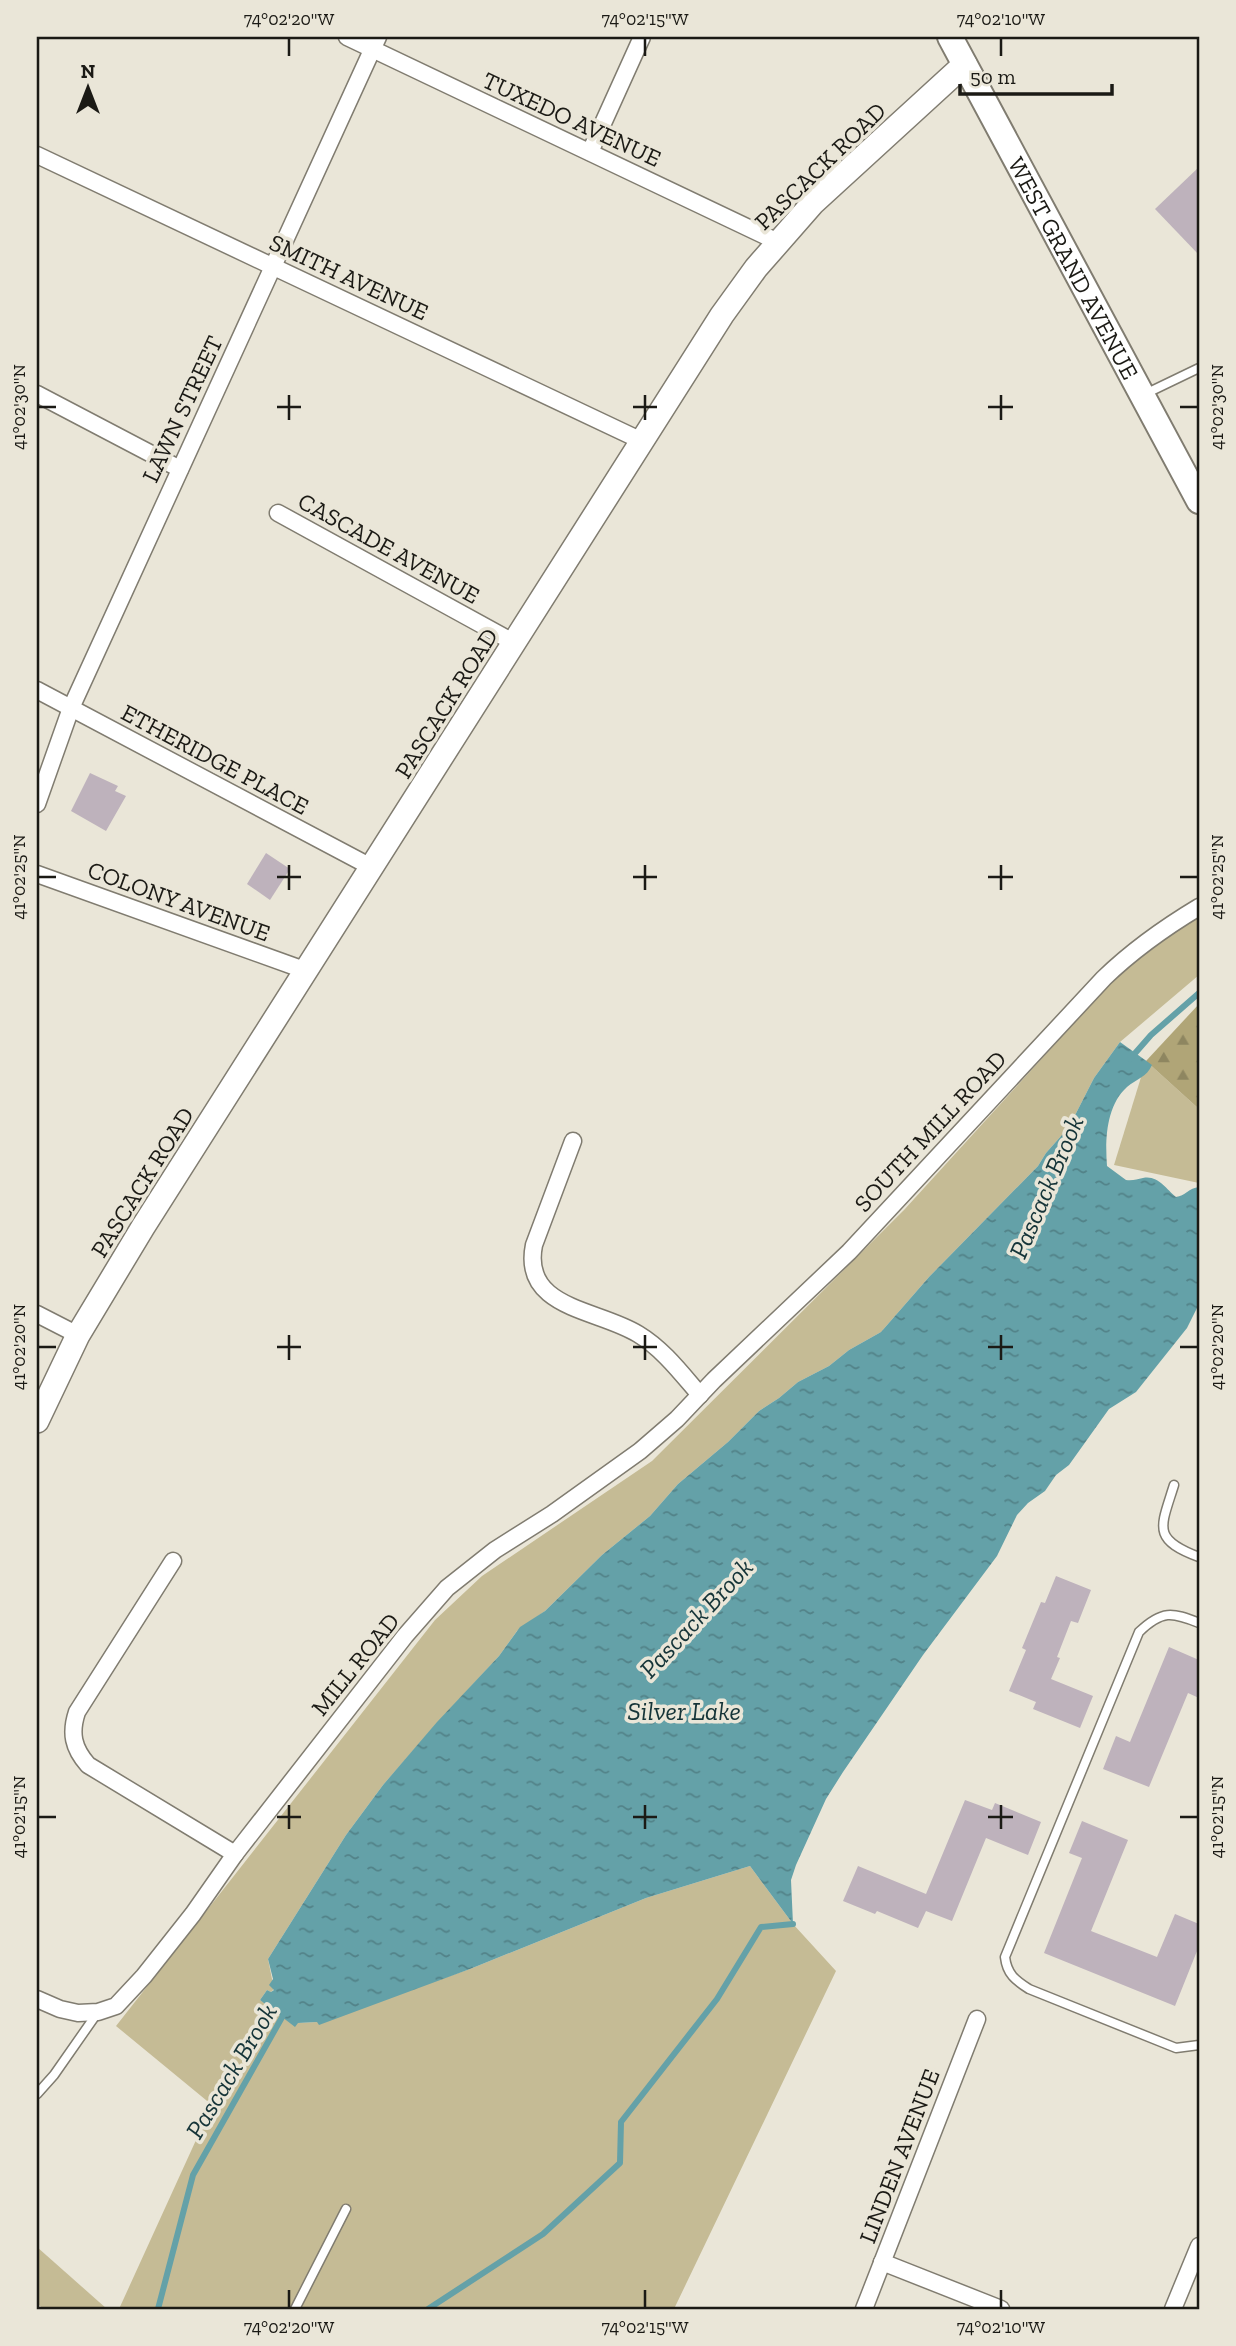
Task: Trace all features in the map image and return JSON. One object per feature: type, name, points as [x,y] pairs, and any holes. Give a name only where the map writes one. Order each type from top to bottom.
[{"type":"main road","name":"WEST GRAND AVENUE","points":[[950,37],[1199,500]]},
{"type":"street","name":"TUXEDO AVENUE","points":[[347,37],[375,43],[590,152],[778,242]]},
{"type":"street","points":[[590,152],[642,37]]},
{"type":"street","name":"LAWN STREET","points":[[37,804],[71,709],[375,43]]},
{"type":"street","name":"PASCACK ROAD","points":[[37,1421],[78,1335],[143,1227],[722,315],[778,242],[830,186],[965,64]]},
{"type":"street","name":"SMITH AVENUE","points":[[37,155],[642,441]]},
{"type":"street","points":[[37,394],[180,469]]},
{"type":"street","name":"CASCADE AVENUE","points":[[278,513],[515,643]]},
{"type":"street","name":"ETHERIDGE PLACE","points":[[37,690],[373,867]]},
{"type":"street","name":"COLONY AVENUE","points":[[37,874],[307,971]]},
{"type":"street","name":"SOUTH MILL ROAD","points":[[701,1395],[849,1252],[1125,957],[1160,930],[1199,907]]},
{"type":"street","points":[[573,1141],[534,1245],[531,1259],[533,1275],[541,1288],[553,1298],[621,1324],[641,1335],[664,1353],[701,1395]]},
{"type":"street","points":[[37,1314],[78,1335]]},
{"type":"street","name":"MILL ROAD","points":[[98,2012],[116,2006],[132,1990],[405,1636],[447,1588],[495,1550],[552,1514],[640,1451],[701,1395]]},
{"type":"street","points":[[173,1561],[78,1712],[73,1725],[73,1740],[78,1754],[88,1765],[235,1854]]},
{"type":"street","points":[[37,1999],[78,2013],[98,2012]]},
{"type":"street","name":"LINDEN AVENUE","points":[[864,2309],[977,2019]]},
{"type":"street","points":[[1173,2309],[1199,2246]]},
{"type":"street","points":[[882,2262],[1001,2309]]},
{"type":"lane","points":[[1143,395],[1199,368]]},
{"type":"lane","points":[[1174,1485],[1161,1526],[1167,1541],[1199,1557]]},
{"type":"lane","points":[[1199,1623],[1177,1614],[1158,1618],[1139,1633],[1005,1957],[1006,1966],[1013,1979],[1029,1989],[1176,2048],[1199,2045]]},
{"type":"lane","points":[[37,2094],[54,2075],[98,2012]]},
{"type":"lane","points":[[295,2309],[346,2209]]},
{"type":"shaded area","points":[[1199,916],[1199,975],[1120,1042],[1094,1078],[1069,1127],[1038,1166],[929,1277],[881,1332],[849,1350],[829,1366],[798,1382],[759,1411],[728,1442],[678,1484],[650,1516],[602,1555],[545,1611],[517,1631],[499,1656],[383,1785],[346,1835],[268,1959],[274,1989],[271,1992],[267,1990],[260,2000],[298,2023],[317,2022],[470,1969],[646,1898],[750,1866],[793,1924],[836,1971],[674,2309],[119,2309],[212,2105],[116,2026],[435,1620],[482,1576],[652,1461],[904,1210],[1116,977]]},
{"type":"shaded area","points":[[1146,1061],[1199,1109],[1199,1183],[1114,1165]]},
{"type":"shaded area","points":[[37,2247],[107,2309],[43,2309],[37,2303]]},
{"type":"green space","points":[[1199,1004],[1199,1109],[1146,1061]]},
{"type":"water","name":"Silver Lake","points":[[1120,1042],[1152,1065],[1144,1075],[1127,1087],[1115,1104],[1108,1124],[1107,1166],[1126,1180],[1153,1179],[1176,1197],[1199,1187],[1199,1304],[1187,1328],[1136,1392],[1109,1409],[1069,1465],[1056,1475],[1045,1491],[1017,1515],[997,1556],[923,1655],[843,1772],[826,1799],[791,1880],[793,1924],[750,1866],[646,1898],[470,1969],[319,2025],[317,2022],[298,2023],[295,2027],[260,2000],[267,1990],[274,1990],[269,1985],[273,1979],[268,1959],[346,1835],[383,1785],[499,1656],[520,1627],[545,1611],[602,1555],[650,1516],[678,1484],[728,1442],[759,1411],[798,1382],[829,1366],[849,1350],[881,1332],[929,1277],[1038,1166],[1069,1127],[1094,1078]]},
{"type":"building","points":[[1199,167],[1199,255],[1155,209]]},
{"type":"building","points":[[90,773],[118,786],[115,791],[126,796],[106,831],[71,811]]},
{"type":"building","points":[[266,853],[290,869],[270,900],[247,884]]},
{"type":"building","points":[[1056,1576],[1091,1590],[1078,1623],[1071,1621],[1051,1679],[1093,1696],[1080,1728],[1033,1709],[1036,1702],[1009,1691],[1026,1650],[1022,1648],[1041,1602],[1045,1603]]},
{"type":"building","points":[[1169,1647],[1199,1660],[1199,1698],[1188,1693],[1149,1787],[1103,1769],[1116,1736],[1130,1742]]},
{"type":"building","points":[[965,1800],[992,1810],[995,1803],[1041,1822],[1028,1855],[986,1838],[952,1921],[926,1911],[918,1928],[877,1911],[875,1914],[843,1901],[858,1866],[926,1894]]},
{"type":"building","points":[[1082,1821],[1128,1840],[1091,1931],[1157,1957],[1175,1914],[1199,1924],[1199,1946],[1175,2006],[1044,1953],[1082,1858],[1069,1853]]},
{"type":"waterway","name":"Pascack Brook","points":[[1130,1059],[1151,1035],[1199,993]]},
{"type":"waterway","points":[[428,2309],[543,2234],[620,2163],[621,2122],[717,1999],[761,1927],[793,1924]]},
{"type":"waterway","name":"Pascack Brook","points":[[158,2309],[193,2175],[285,2012]]}]
